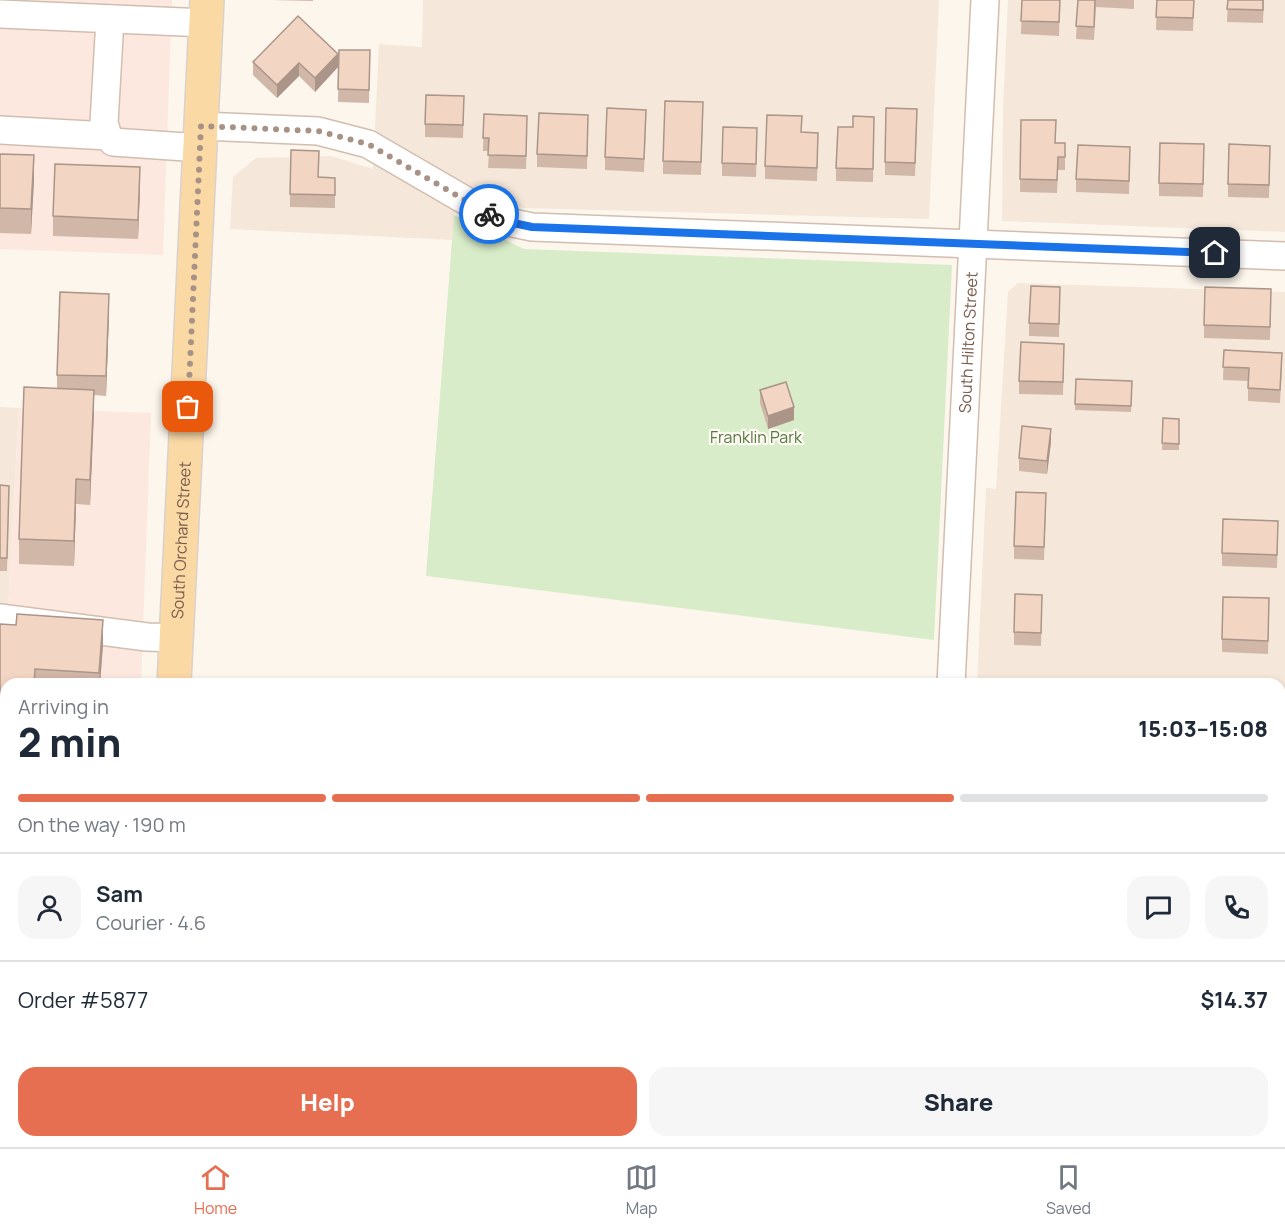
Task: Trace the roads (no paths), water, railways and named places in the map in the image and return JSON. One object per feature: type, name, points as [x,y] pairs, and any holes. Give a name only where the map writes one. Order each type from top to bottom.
[{"type":"main road","name":"South Orchard Street","points":[[174,678],[206,12]]},
{"type":"street","name":"South Hilton Street","points":[[951,678],[985,0]]},
{"type":"street","points":[[0,14],[110,19],[206,12]]},
{"type":"street","points":[[110,19],[104,123],[108,136],[113,141],[318,131],[368,144],[487,213],[504,221],[532,227],[1285,256]]},
{"type":"street","points":[[0,130],[108,136]]},
{"type":"street","points":[[0,618],[147,637],[177,638]]},
{"type":"park label","name":"Franklin Park","points":[[756,437]]}]
